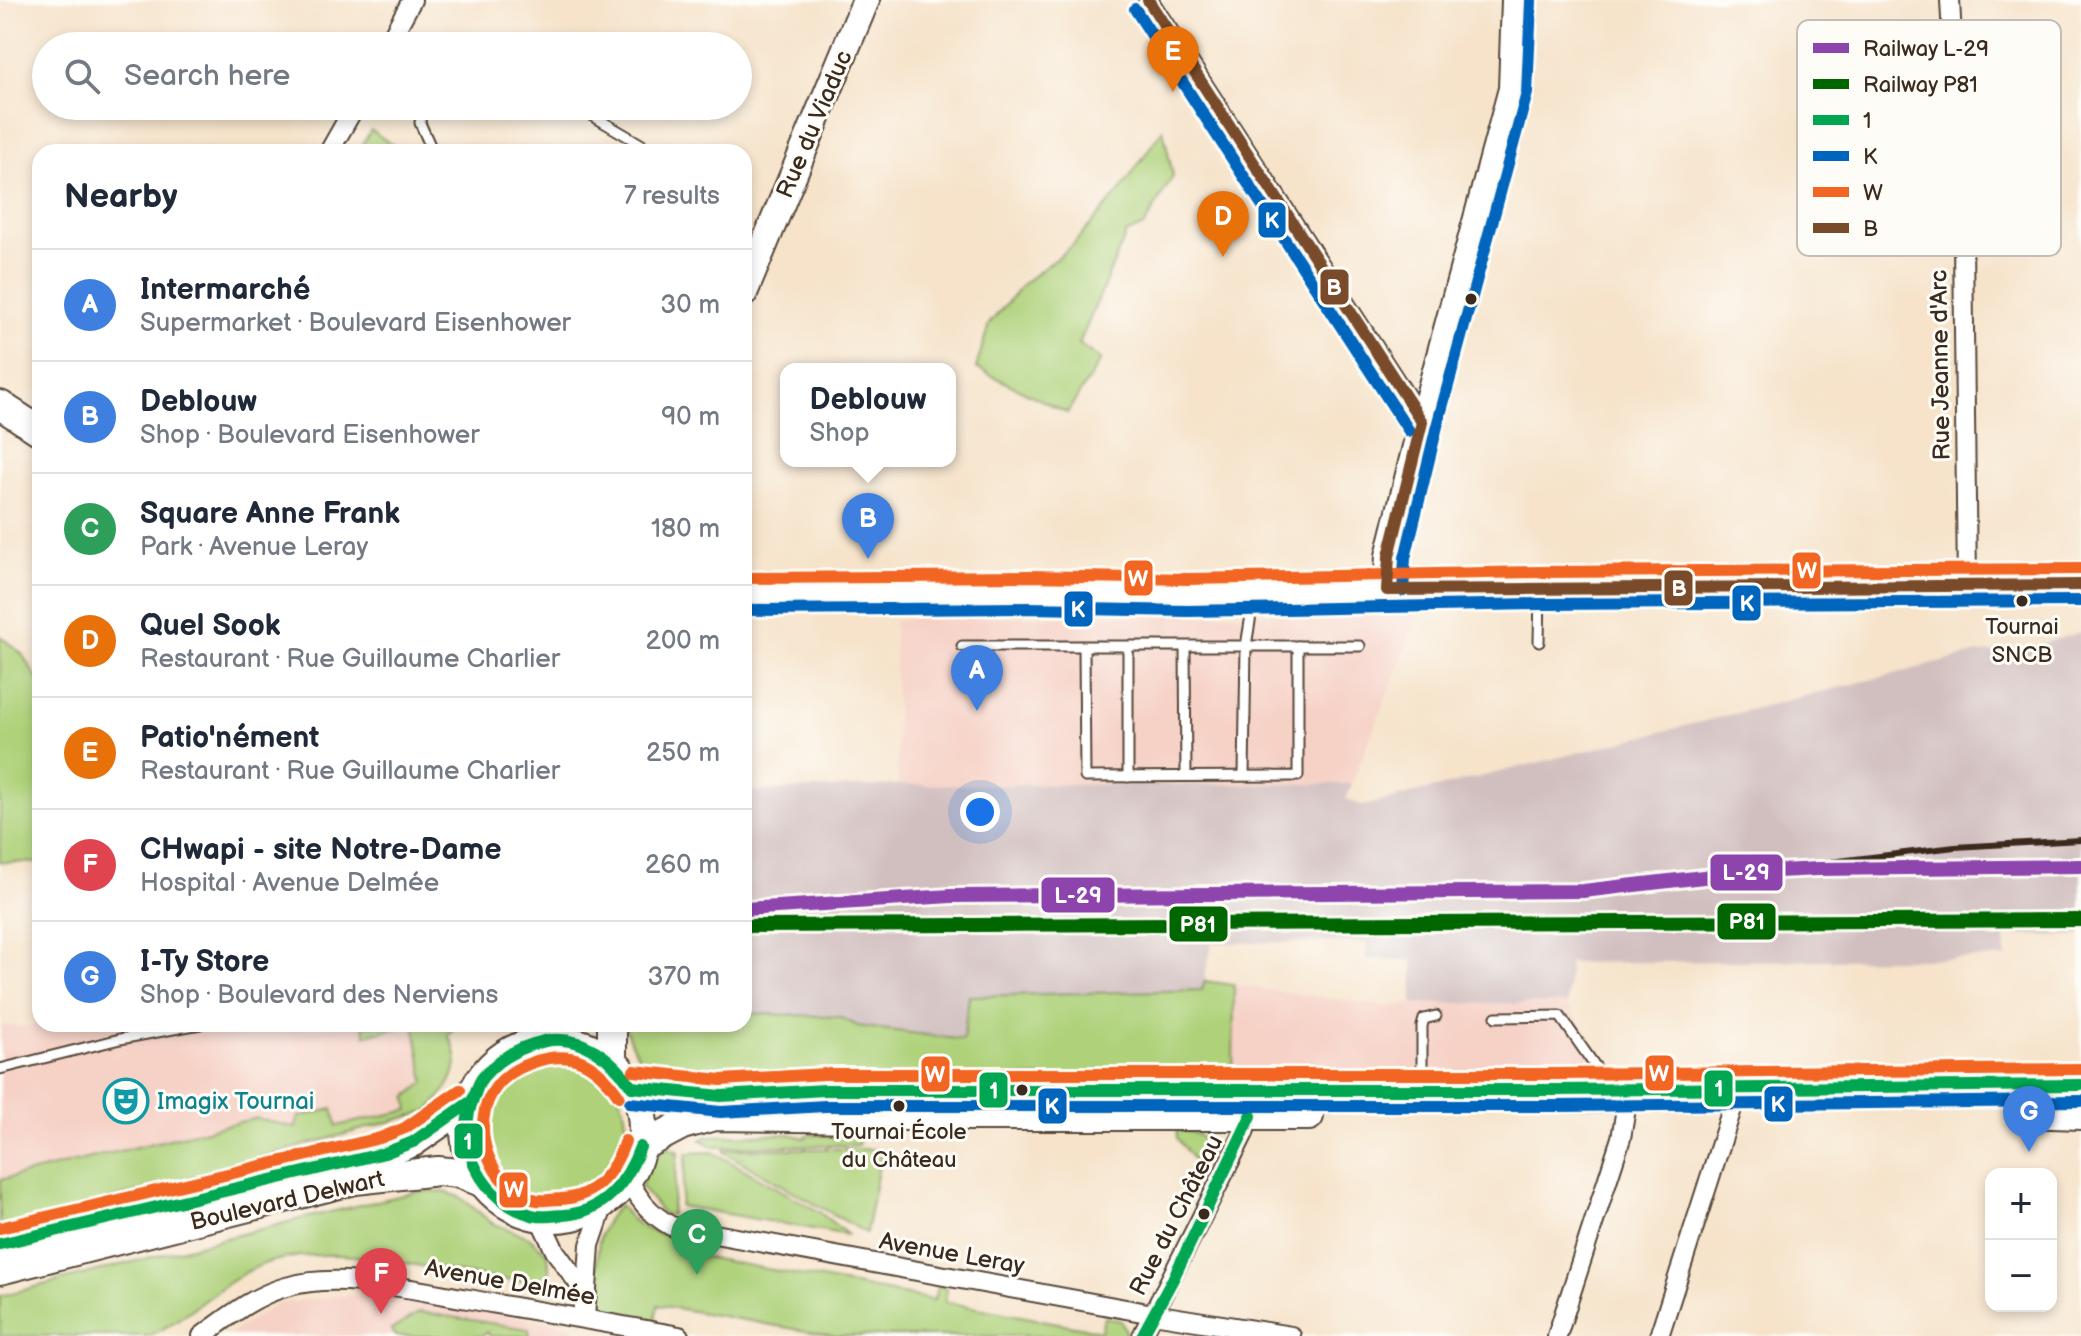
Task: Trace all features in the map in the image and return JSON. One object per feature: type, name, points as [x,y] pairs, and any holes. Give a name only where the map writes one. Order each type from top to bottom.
[{"type":"main road","points":[[0,405],[32,426]]},
{"type":"main road","points":[[564,1032],[574,1041],[594,1048],[612,1061],[632,1087],[640,1106],[640,1147],[628,1177],[605,1201],[562,1218],[539,1217],[514,1210],[493,1196],[481,1182],[467,1145],[469,1103],[487,1070],[506,1055],[528,1044],[564,1032]]},
{"type":"main road","points":[[612,1032],[612,1061]]},
{"type":"main road","points":[[632,1087],[721,1096],[1251,1106]]},
{"type":"main road","points":[[640,1147],[692,1121],[729,1115],[869,1118],[1533,1099],[1627,1106],[2081,1093]]},
{"type":"main road","points":[[1736,1102],[2081,1115]]},
{"type":"main road","name":"Boulevard Delwart","points":[[0,1244],[385,1153],[413,1142],[469,1103]]},
{"type":"main road","name":"Boulevard Delwart","points":[[0,1270],[355,1180],[438,1171],[459,1173],[481,1182]]},
{"type":"street","points":[[395,32],[412,0]]},
{"type":"street","name":"Rue du Viaduc","points":[[752,267],[866,0]]},
{"type":"street","points":[[1148,0],[1422,422]]},
{"type":"street","points":[[1387,590],[1389,556],[1422,422],[1512,89],[1515,0]]},
{"type":"street","name":"Rue Jeanne d'Arc","points":[[1950,0],[1951,20]]},
{"type":"street","points":[[334,144],[347,120]]},
{"type":"street","name":"Rue Jeanne d'Arc","points":[[1963,256],[1967,585]]},
{"type":"street","points":[[752,594],[1255,594],[1540,588],[2081,585]]},
{"type":"street","points":[[1659,1336],[1736,1102]]},
{"type":"street","name":"Rue du Château","points":[[1142,1336],[1179,1266],[1251,1106]]},
{"type":"street","points":[[1557,1336],[1627,1106]]},
{"type":"street","name":"Avenue Leray","points":[[628,1177],[637,1199],[671,1226],[1153,1314],[1291,1336]]},
{"type":"street","points":[[582,1327],[590,1245],[605,1201]]},
{"type":"street","points":[[539,1217],[555,1251],[579,1284],[582,1327]]},
{"type":"street","name":"Avenue Delmée","points":[[202,1336],[265,1294],[322,1281],[388,1286],[582,1327],[679,1336]]},
{"type":"lane","points":[[420,120],[429,144]]},
{"type":"lane","points":[[600,120],[641,144]]},
{"type":"lane","points":[[1539,642],[1540,588]]},
{"type":"lane","points":[[1244,776],[1246,646],[1255,594]]},
{"type":"lane","points":[[962,646],[1360,646]]},
{"type":"lane","points":[[1084,647],[1085,777],[1128,777],[1298,776],[1298,646]]},
{"type":"lane","points":[[1185,647],[1186,776]]},
{"type":"lane","points":[[1128,648],[1128,777]]},
{"type":"lane","points":[[1422,1077],[1422,1026],[1424,1019],[1436,1016]]},
{"type":"lane","points":[[1496,1017],[1560,1016],[1602,1076]]},
{"type":"lane","points":[[0,1069],[157,1032]]},
{"type":"lane","points":[[721,1096],[840,1090],[1573,1090],[2081,1085]]},
{"type":"shaded area","points":[[1420,611],[1352,784],[898,785],[894,622],[915,618]]},
{"type":"shaded area","points":[[2081,632],[2081,936],[2005,935],[2006,958],[1569,963],[1567,1004],[1413,1003],[1413,960],[1366,959],[1367,942],[1212,943],[1202,990],[969,996],[963,1040],[858,1026],[839,1017],[752,1013],[752,792],[898,785],[1352,784],[1346,799],[1363,806],[1978,653],[2021,650]]},
{"type":"shaded area","points":[[1234,985],[1389,1007],[1413,1003],[1567,1004],[1613,1072],[1233,1071]]},
{"type":"shaded area","points":[[0,1026],[32,1026],[32,1032],[415,1032],[428,1111],[0,1230]]},
{"type":"shaded area","points":[[372,1293],[574,1326],[571,1336],[226,1336],[278,1303]]},
{"type":"green space","points":[[1163,129],[1173,176],[1144,226],[1126,234],[1079,344],[1101,360],[1067,413],[976,368],[989,324],[1023,284],[1072,246],[1120,191]]},
{"type":"green space","points":[[371,130],[391,144],[363,144]]},
{"type":"green space","points":[[0,636],[22,654],[32,670],[32,863],[0,862]]},
{"type":"green space","points":[[1205,981],[1234,985],[1233,1076],[887,1078],[678,1075],[657,1069],[642,1059],[627,1032],[752,1032],[752,1013],[839,1017],[858,1026],[963,1040],[969,996],[1202,990]]},
{"type":"green space","points":[[416,1032],[452,1032],[448,1036],[456,1056],[453,1076],[428,1111],[0,1230],[0,1180],[256,1118],[296,1128],[298,1117],[333,1109],[337,1126],[409,1110],[407,1097],[425,1082]]},
{"type":"green space","points":[[553,1054],[581,1059],[605,1075],[621,1099],[626,1127],[621,1155],[605,1179],[581,1195],[553,1200],[525,1195],[501,1179],[485,1155],[480,1127],[485,1099],[501,1075],[525,1059]]},
{"type":"green space","points":[[1884,1078],[1884,1082],[1631,1085],[1631,1079]]},
{"type":"green space","points":[[1434,1080],[1572,1081],[1570,1085],[1435,1084]]},
{"type":"green space","points":[[1177,1130],[1192,1132],[1203,1139],[1209,1150],[1207,1166],[1198,1166],[1177,1138]]},
{"type":"green space","points":[[790,1134],[805,1138],[807,1135],[852,1135],[859,1140],[858,1145],[715,1147],[701,1140],[708,1136]]},
{"type":"green space","points":[[668,1148],[678,1152],[671,1215],[663,1214],[642,1188],[643,1178],[656,1151]]},
{"type":"green space","points":[[737,1149],[882,1149],[866,1233],[724,1152]]},
{"type":"green space","points":[[713,1152],[818,1211],[848,1235],[680,1206],[687,1153]]},
{"type":"green space","points":[[442,1191],[460,1197],[492,1223],[529,1237],[548,1254],[550,1281],[481,1277],[341,1255],[307,1255],[256,1267],[148,1336],[0,1336],[0,1296],[296,1220],[416,1192]]},
{"type":"green space","points":[[620,1205],[644,1228],[678,1238],[676,1252],[934,1300],[937,1286],[947,1288],[945,1302],[1101,1331],[1104,1317],[1121,1321],[1126,1331],[1124,1336],[834,1336],[658,1305],[655,1321],[627,1316],[604,1306],[596,1291],[601,1234],[611,1214]]},
{"type":"green space","points":[[420,1312],[529,1329],[530,1336],[490,1336],[487,1332],[481,1336],[395,1336],[391,1330]]},
{"type":"railway","points":[[1738,873],[1955,847],[2081,840]]},
{"type":"rail line","name":"L-29","points":[[752,908],[951,896],[1583,891],[1738,873],[2081,866]]},
{"type":"rail line","name":"P81","points":[[752,926],[2081,920]]},
{"type":"transit line","name":"B","points":[[1148,0],[1422,422],[1389,556],[1387,590],[2081,585]]},
{"type":"transit line","name":"K","points":[[1403,591],[1405,558],[1437,426],[1527,93],[1531,1]]},
{"type":"transit line","name":"K","points":[[1135,9],[1409,431]]},
{"type":"transit line","name":"W","points":[[752,578],[1029,576],[1188,579],[1540,572],[2081,569]]},
{"type":"transit line","name":"K","points":[[752,610],[1029,608],[1188,611],[1540,604],[2081,601]]},
{"type":"transit line","name":"1","points":[[632,1087],[606,1058],[584,1045],[559,1040],[536,1043],[503,1059],[483,1077],[468,1117],[467,1136],[470,1153],[487,1185],[499,1198],[515,1208],[539,1216],[577,1213],[602,1202],[628,1173],[640,1147]]},
{"type":"transit line","name":"W","points":[[619,1096],[601,1074],[581,1061],[558,1057],[531,1063],[512,1072],[496,1087],[487,1102],[483,1119],[484,1137],[495,1170],[506,1184],[520,1194],[540,1200],[573,1197],[594,1188],[615,1163],[625,1141]]},
{"type":"transit line","name":"W","points":[[634,1071],[721,1080],[825,1074],[1558,1074],[2081,1069]]},
{"type":"transit line","name":"1","points":[[632,1087],[721,1096],[825,1090],[1558,1090],[2081,1085]]},
{"type":"transit line","name":"W","points":[[0,1228],[380,1138],[405,1128],[460,1090]]},
{"type":"transit line","name":"K","points":[[630,1103],[721,1112],[825,1106],[1558,1106],[2081,1101]]},
{"type":"transit line","name":"1","points":[[0,1244],[385,1153],[413,1142],[469,1103]]},
{"type":"transit line","name":"1","points":[[1142,1336],[1173,1279],[1251,1116]]},
{"type":"place","name":"Patio'nément","points":[[1173,92]]},
{"type":"place","name":"Quel Sook","points":[[1223,257]]},
{"type":"place","name":"Deblouw","points":[[868,559]]},
{"type":"place","name":"Tournai SNCB","points":[[2022,601]]},
{"type":"place","name":"Intermarché","points":[[977,711]]},
{"type":"place","name":"Imagix Tournai","points":[[126,1101]]},
{"type":"place","name":"Tournai École du Château","points":[[899,1106]]},
{"type":"place","name":"I-Ty Store","points":[[2029,1152]]},
{"type":"place","name":"Square Anne Frank","points":[[697,1275]]},
{"type":"place","name":"CHwapi - site Notre-Dame","points":[[381,1314]]}]
